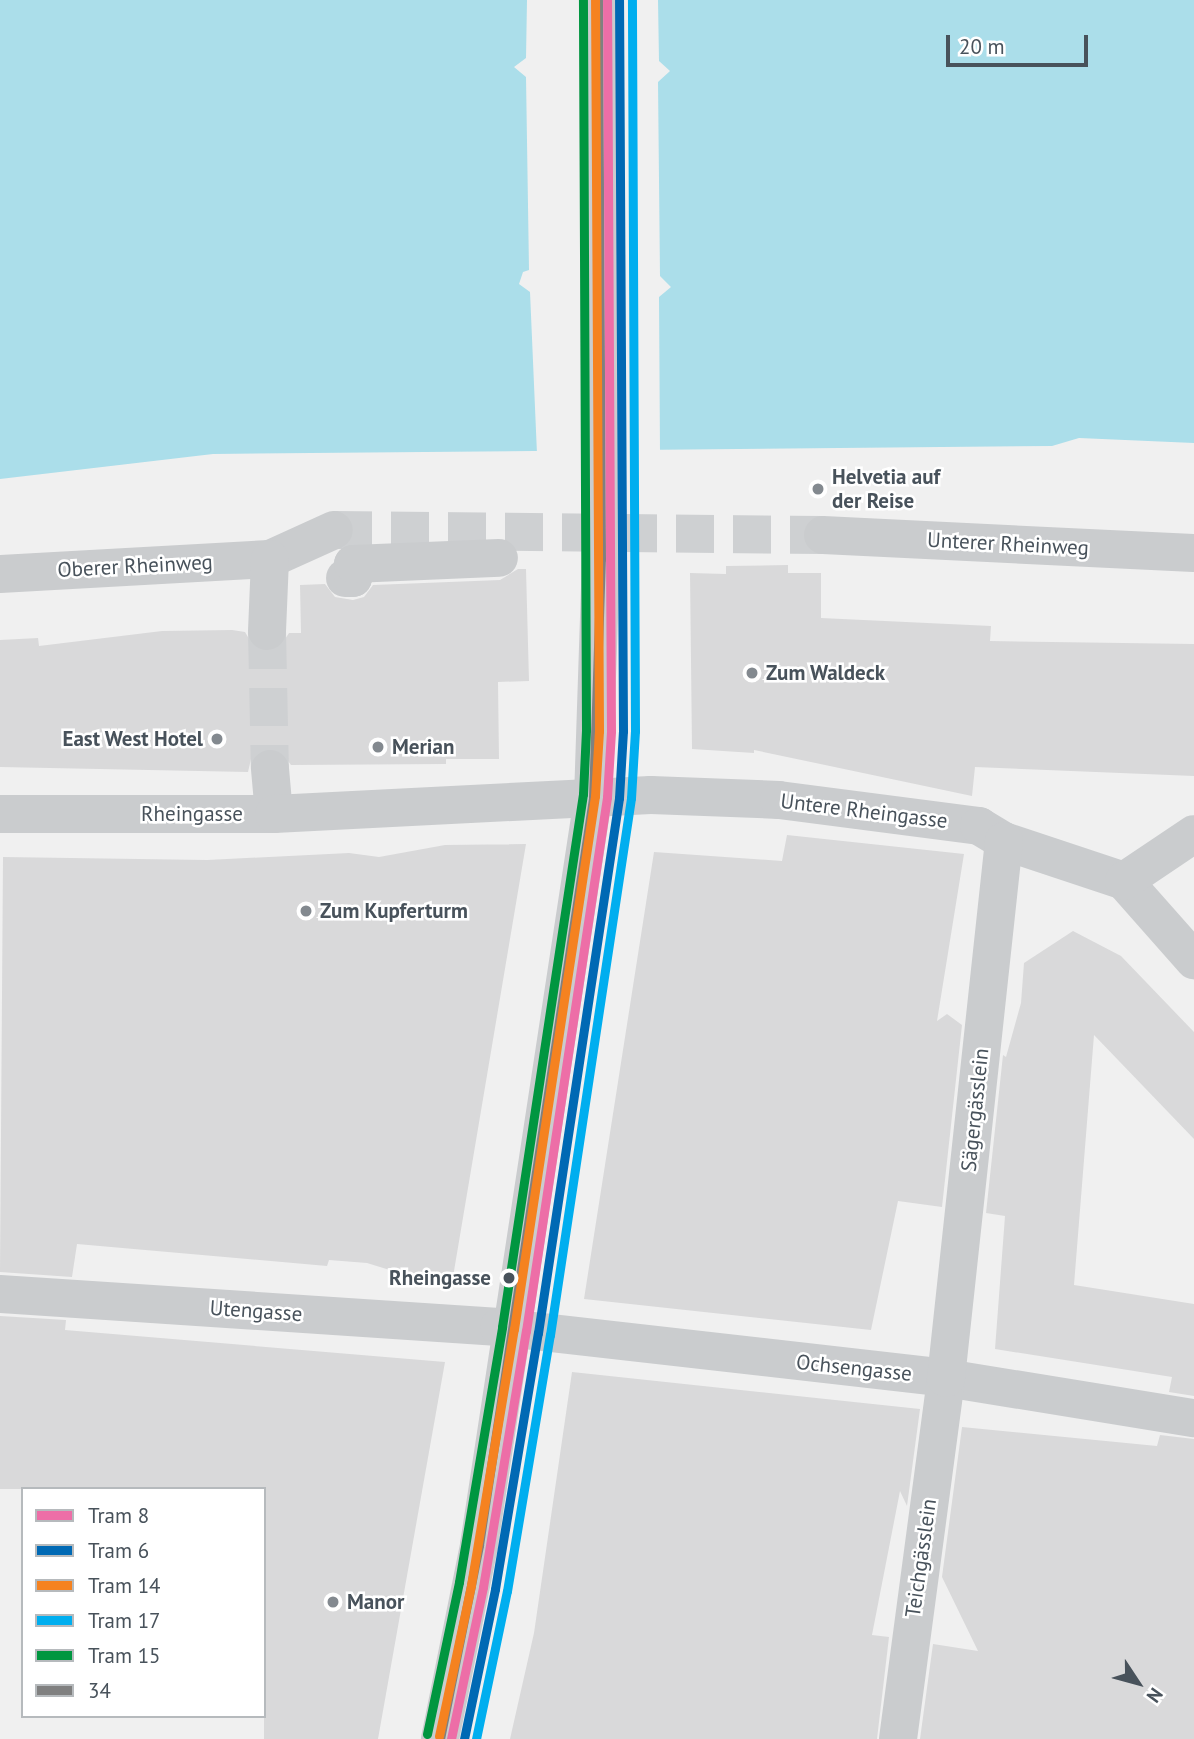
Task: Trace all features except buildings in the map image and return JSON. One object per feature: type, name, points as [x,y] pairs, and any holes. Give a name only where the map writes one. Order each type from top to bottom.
[{"type":"street","points":[[440,1739],[479,1545],[593,797],[601,559],[598,0]]},
{"type":"street","points":[[267,631],[270,559],[334,530]]},
{"type":"street","name":"Unterer Rheinweg","points":[[823,535],[1194,553]]},
{"type":"street","points":[[345,578],[353,578],[353,564],[499,558]]},
{"type":"street","name":"Oberer Rheinweg","points":[[0,574],[270,559]]},
{"type":"street","points":[[270,769],[274,814]]},
{"type":"street","name":"Untere Rheingasse","points":[[593,797],[694,795],[779,800],[979,826],[1004,841],[1124,881]]},
{"type":"street","name":"Rheingasse","points":[[0,814],[274,814],[593,797]]},
{"type":"street","points":[[1194,834],[1124,881],[1194,960]]},
{"type":"street","name":"Sägergässlein","points":[[946,1378],[1004,841]]},
{"type":"street","name":"Utengasse","points":[[0,1294],[512,1330]]},
{"type":"street","name":"Ochsengasse","points":[[512,1330],[946,1378],[1194,1418]]},
{"type":"street","name":"Teichgässlein","points":[[898,1739],[946,1378]]},
{"type":"water","points":[[0,0],[1194,0],[1194,443],[1079,438],[1052,446],[213,454],[0,479]]},
{"type":"pier","points":[[527,0],[658,0],[659,61],[670,71],[658,82],[660,276],[671,287],[659,297],[660,453],[537,454],[530,292],[519,284],[523,272],[529,270],[526,77],[514,67],[526,58]]},
{"type":"tunnel","points":[[334,530],[823,535]]},
{"type":"tunnel","points":[[267,631],[270,769]]},
{"type":"tram line","name":"15","points":[[427,1734],[459,1582],[502,1327],[583,794],[586,730],[583,0]]},
{"type":"tram line","name":"14","points":[[439,1736],[471,1585],[514,1329],[595,796],[599,731],[595,0]]},
{"type":"tram line","name":"8","points":[[451,1739],[483,1587],[526,1331],[607,797],[611,731],[607,0]]},
{"type":"tram line","name":"6","points":[[464,1739],[495,1589],[538,1333],[619,798],[623,731],[619,0]]},
{"type":"tram line","name":"17","points":[[476,1739],[507,1591],[550,1335],[631,798],[635,731],[632,0]]},
{"type":"transit line","name":"34","points":[[440,1739],[479,1545],[593,798],[601,559],[598,0]]},
{"type":"place","name":"Helvetia auf der Reise","points":[[818,489]]},
{"type":"place","name":"Zum Waldeck","points":[[752,673]]},
{"type":"place","name":"East West Hotel","points":[[217,739]]},
{"type":"place","name":"Merian","points":[[378,747]]},
{"type":"place","name":"Zum Kupferturm","points":[[306,911]]},
{"type":"place","name":"Rheingasse","points":[[509,1278]]},
{"type":"place","name":"Manor","points":[[333,1602]]}]
